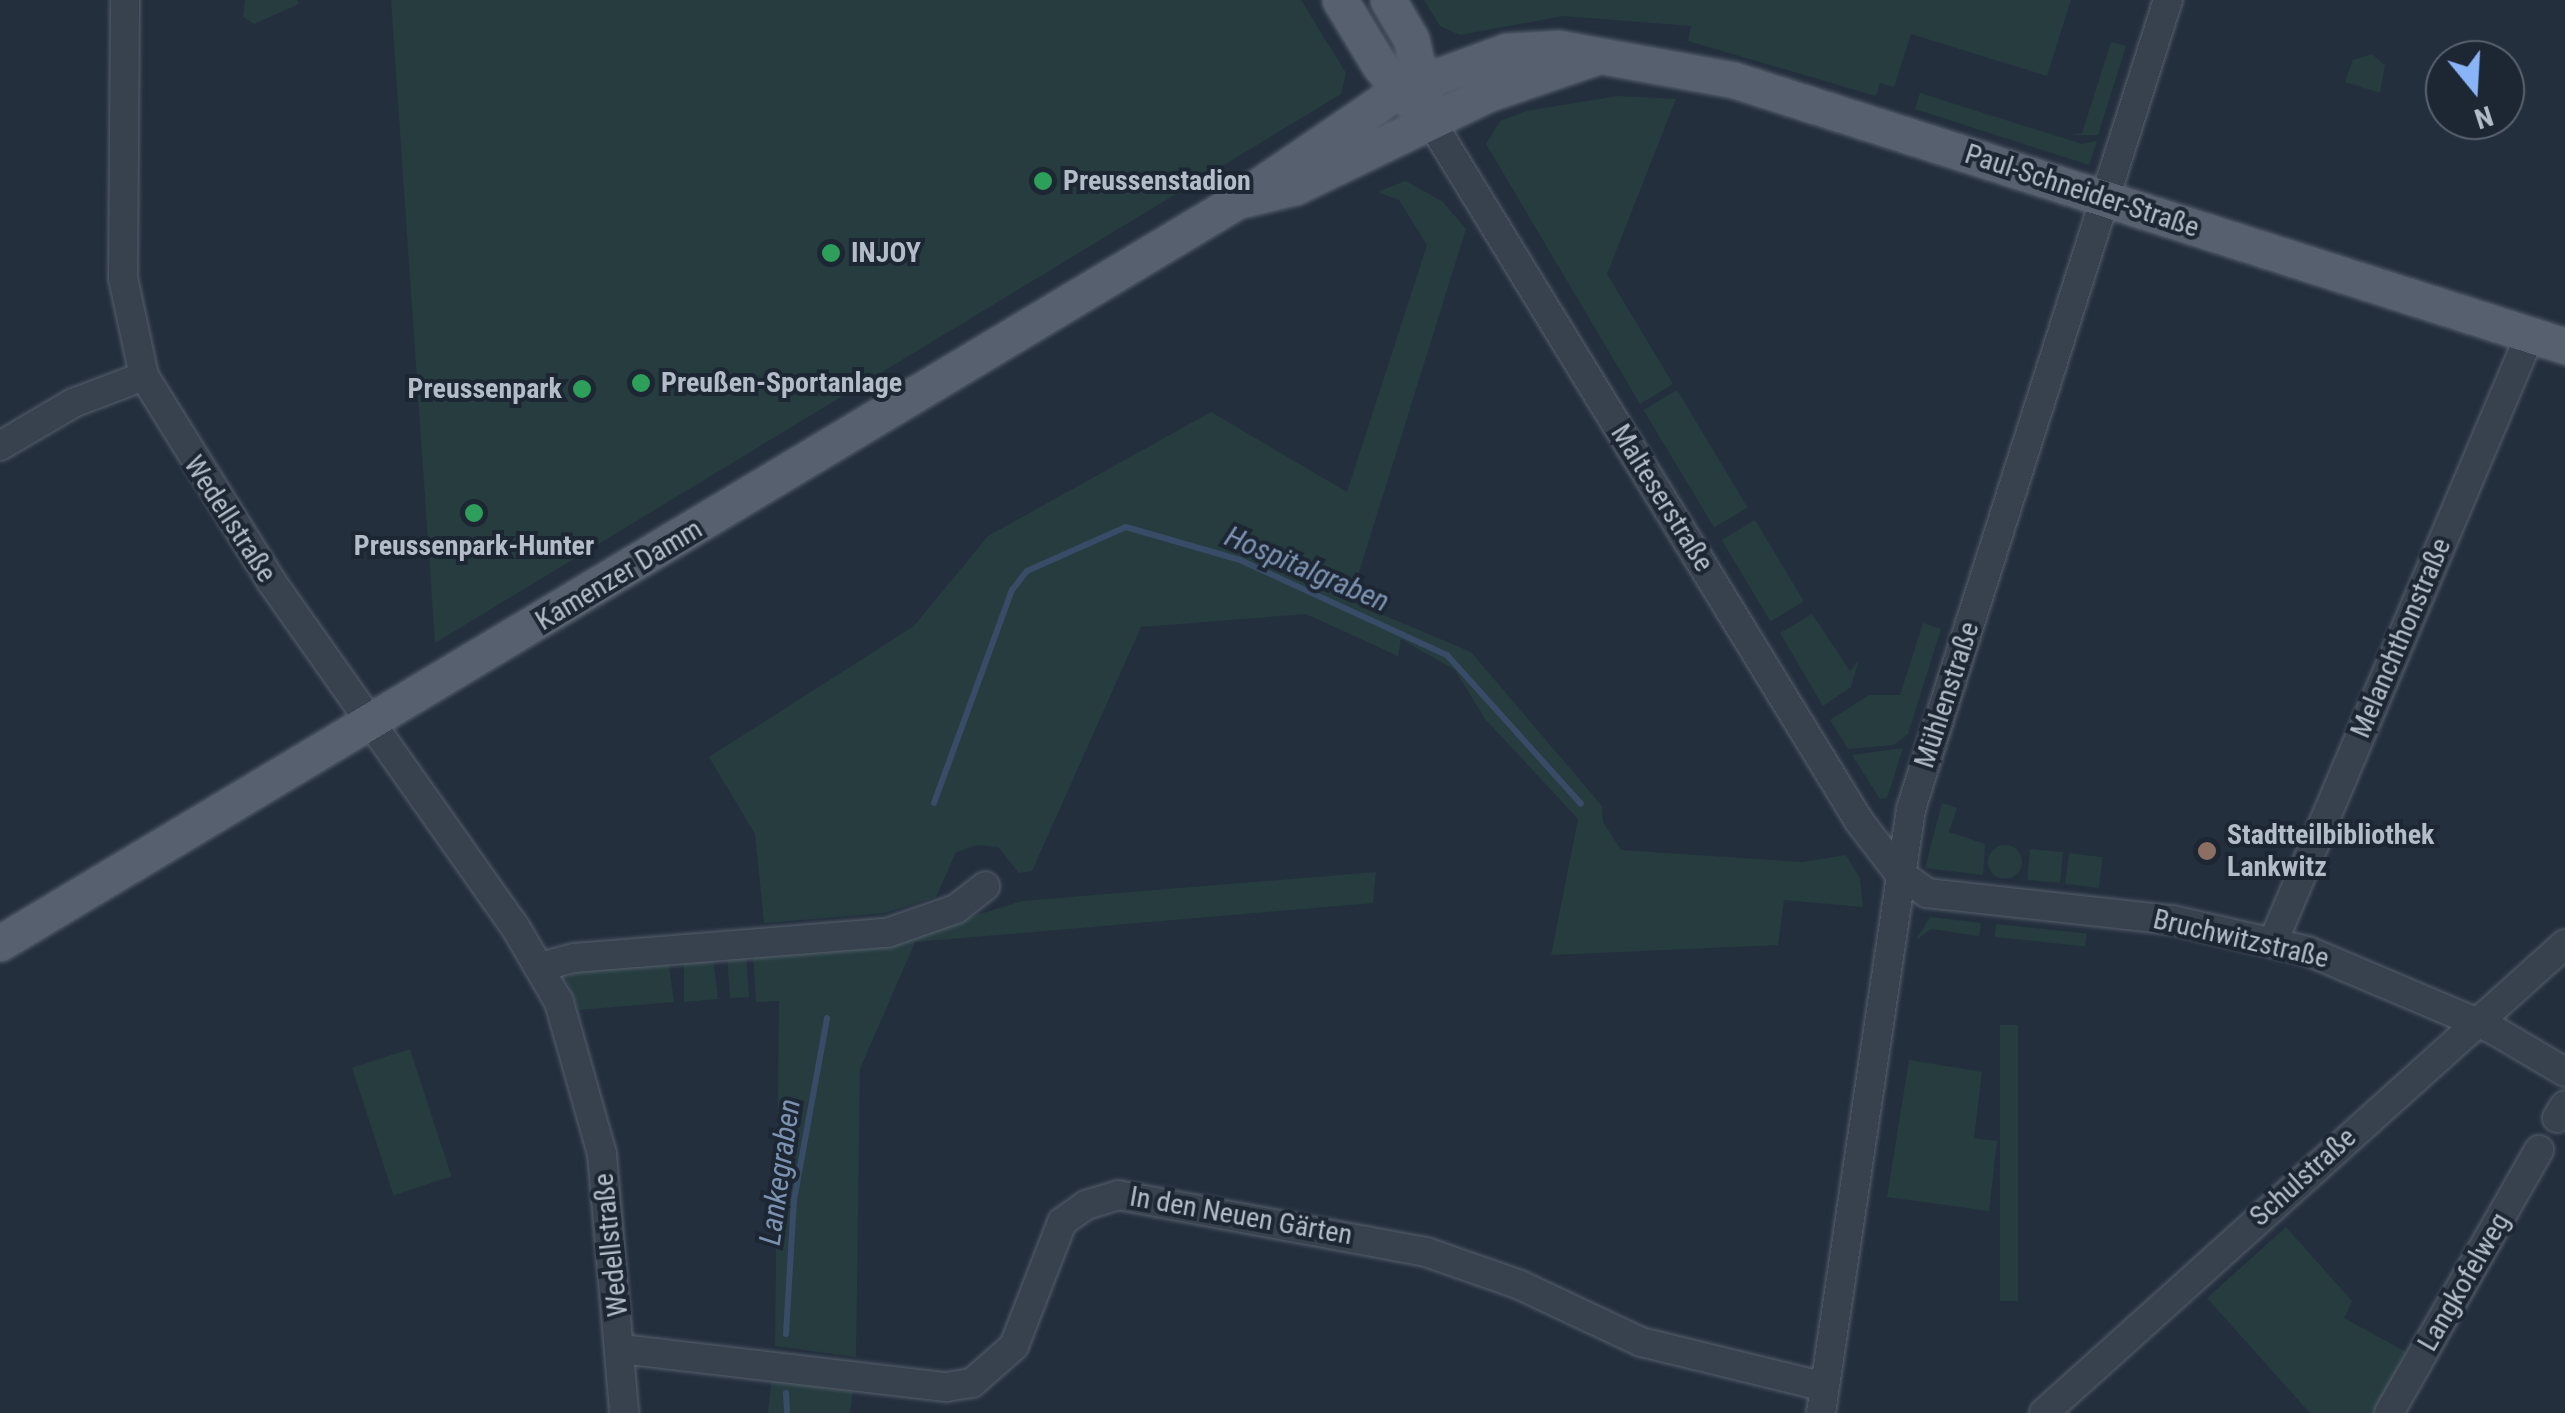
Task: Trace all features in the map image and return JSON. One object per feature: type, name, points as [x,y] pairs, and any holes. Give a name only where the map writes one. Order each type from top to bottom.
[{"type":"main road","name":"Malteserstraße","points":[[1340,0],[1409,85],[1430,120]]},
{"type":"main road","points":[[1388,0],[1411,39],[1409,85]]},
{"type":"main road","name":"Paul-Schneider-Straße","points":[[1409,85],[1507,51],[1558,48],[1596,57],[1680,66],[2565,346]]},
{"type":"main road","name":"Paul-Schneider-Straße","points":[[1430,120],[1596,57]]},
{"type":"main road","name":"Kamenzer Damm","points":[[0,942],[370,725],[1235,202],[1409,85]]},
{"type":"main road","name":"Kamenzer Damm","points":[[1235,202],[1294,187],[1430,120]]},
{"type":"street","name":"Wedellstraße","points":[[125,0],[123,278],[144,376],[179,441],[370,725],[540,967],[559,1002],[592,1104],[621,1350],[624,1413]]},
{"type":"street","name":"Mühlenstraße","points":[[1823,1400],[1898,872],[1911,808],[2168,0]]},
{"type":"street","name":"Malteserstraße","points":[[1430,120],[1859,821],[1898,872]]},
{"type":"street","name":"Melanchthonstraße","points":[[2273,942],[2530,335]]},
{"type":"street","points":[[0,446],[73,403],[144,376]]},
{"type":"street","name":"Bruchwitzstraße","points":[[1898,872],[1927,893],[2173,920],[2273,942],[2383,979],[2473,1020],[2565,1072]]},
{"type":"street","points":[[540,967],[574,958],[888,933],[956,908],[985,886]]},
{"type":"street","name":"Schulstraße","points":[[2044,1413],[2473,1020],[2565,944]]},
{"type":"street","name":"Langkofelweg","points":[[2389,1413],[2540,1150]]},
{"type":"street","name":"In den Neuen Gärten","points":[[621,1350],[946,1387],[972,1383],[1001,1364],[1014,1346],[1062,1222],[1086,1205],[1118,1195],[1426,1252],[1520,1284],[1641,1342],[1823,1400]]},
{"type":"green space","points":[[245,0],[297,0],[299,4],[254,24],[243,17]]},
{"type":"green space","name":"Preußen-Sportanlage","points":[[391,0],[1301,0],[1346,73],[1341,94],[435,643]]},
{"type":"green space","points":[[1424,0],[2071,0],[2047,76],[1911,34],[1894,87],[1880,83],[1876,96],[1688,41],[1691,26],[1563,16],[1460,35],[1440,26]]},
{"type":"green space","points":[[2111,42],[2126,46],[2098,135],[2071,135],[2082,133]]},
{"type":"green space","points":[[2372,54],[2385,65],[2380,93],[2345,82],[2353,60]]},
{"type":"green space","points":[[1920,93],[2082,144],[2097,141],[2089,165],[1915,109]]},
{"type":"green space","points":[[1618,96],[1676,99],[1607,274],[1673,384],[1640,404],[1486,144],[1500,121],[1527,111]]},
{"type":"green space","points":[[1405,181],[1442,201],[1466,229],[1350,601],[1471,652],[1602,806],[1603,822],[1621,850],[1802,862],[1846,855],[1860,878],[1863,907],[1784,900],[1778,945],[1551,955],[1578,819],[1485,719],[1455,670],[1401,639],[1398,656],[1306,614],[1141,627],[1032,871],[1019,873],[998,847],[977,845],[956,852],[936,897],[885,913],[764,923],[755,834],[709,757],[914,626],[988,536],[1211,412],[1347,492],[1427,245],[1399,200],[1377,192]]},
{"type":"green space","points":[[1677,390],[1748,507],[1714,528],[1644,410]]},
{"type":"green space","points":[[1755,520],[1804,601],[1770,622],[1722,540]]},
{"type":"green space","points":[[1812,614],[1850,671],[1859,660],[1851,687],[1823,706],[1780,633]]},
{"type":"green space","points":[[1923,623],[1941,629],[1908,734],[1894,745],[1848,749],[1830,720],[1869,695],[1900,695]]},
{"type":"green space","points":[[1903,748],[1887,798],[1880,799],[1852,755]]},
{"type":"green space","points":[[1942,803],[1957,808],[1949,832],[1985,844],[1983,875],[1925,868]]},
{"type":"green space","points":[[2005,845],[2017,850],[2022,862],[2017,874],[2005,879],[1993,874],[1988,862],[1993,850]]},
{"type":"green space","points":[[2030,849],[2063,852],[2060,883],[2027,880]]},
{"type":"green space","points":[[2069,853],[2103,857],[2099,888],[2065,884]]},
{"type":"green space","points":[[1376,872],[1373,903],[915,942],[860,1069],[856,1357],[775,1346],[779,1001],[756,1002],[753,953],[886,943],[1022,901]]},
{"type":"green space","points":[[1930,917],[1981,923],[1979,936],[1931,929],[1916,940]]},
{"type":"green space","points":[[1996,924],[2087,934],[2085,946],[1995,937]]},
{"type":"green space","points":[[746,953],[749,997],[730,998],[727,954]]},
{"type":"green space","points":[[713,956],[718,999],[684,1002],[684,958]]},
{"type":"green space","points":[[668,959],[674,1002],[579,1010],[566,980],[577,968]]},
{"type":"green space","points":[[2000,1025],[2018,1025],[2018,1301],[2000,1301]]},
{"type":"green space","points":[[410,1049],[451,1176],[393,1195],[352,1068]]},
{"type":"green space","points":[[1909,1060],[1982,1072],[1974,1138],[1997,1141],[1989,1211],[1887,1197]]},
{"type":"green space","points":[[2286,1227],[2352,1301],[2344,1318],[2408,1353],[2374,1413],[2310,1413],[2207,1298]]},
{"type":"green space","points":[[772,1376],[853,1391],[850,1413],[768,1413]]},
{"type":"waterway","name":"Hospitalgraben","points":[[934,803],[1012,590],[1027,571],[1126,527],[1240,560],[1447,655],[1581,804]]},
{"type":"waterway","name":"Lankegraben","points":[[786,1334],[794,1200],[827,1018]]},
{"type":"waterway","name":"Lankegraben","points":[[786,1393],[787,1413]]},
{"type":"place","name":"Preussenstadion","points":[[1043,181]]},
{"type":"place","name":"INJOY","points":[[831,253]]},
{"type":"place","name":"Preußen-Sportanlage","points":[[641,383]]},
{"type":"place","name":"Preussenpark","points":[[582,389]]},
{"type":"place","name":"Preussenpark-Hunter","points":[[474,513]]},
{"type":"place","name":"Stadtteilbibliothek Lankwitz","points":[[2207,851]]}]
